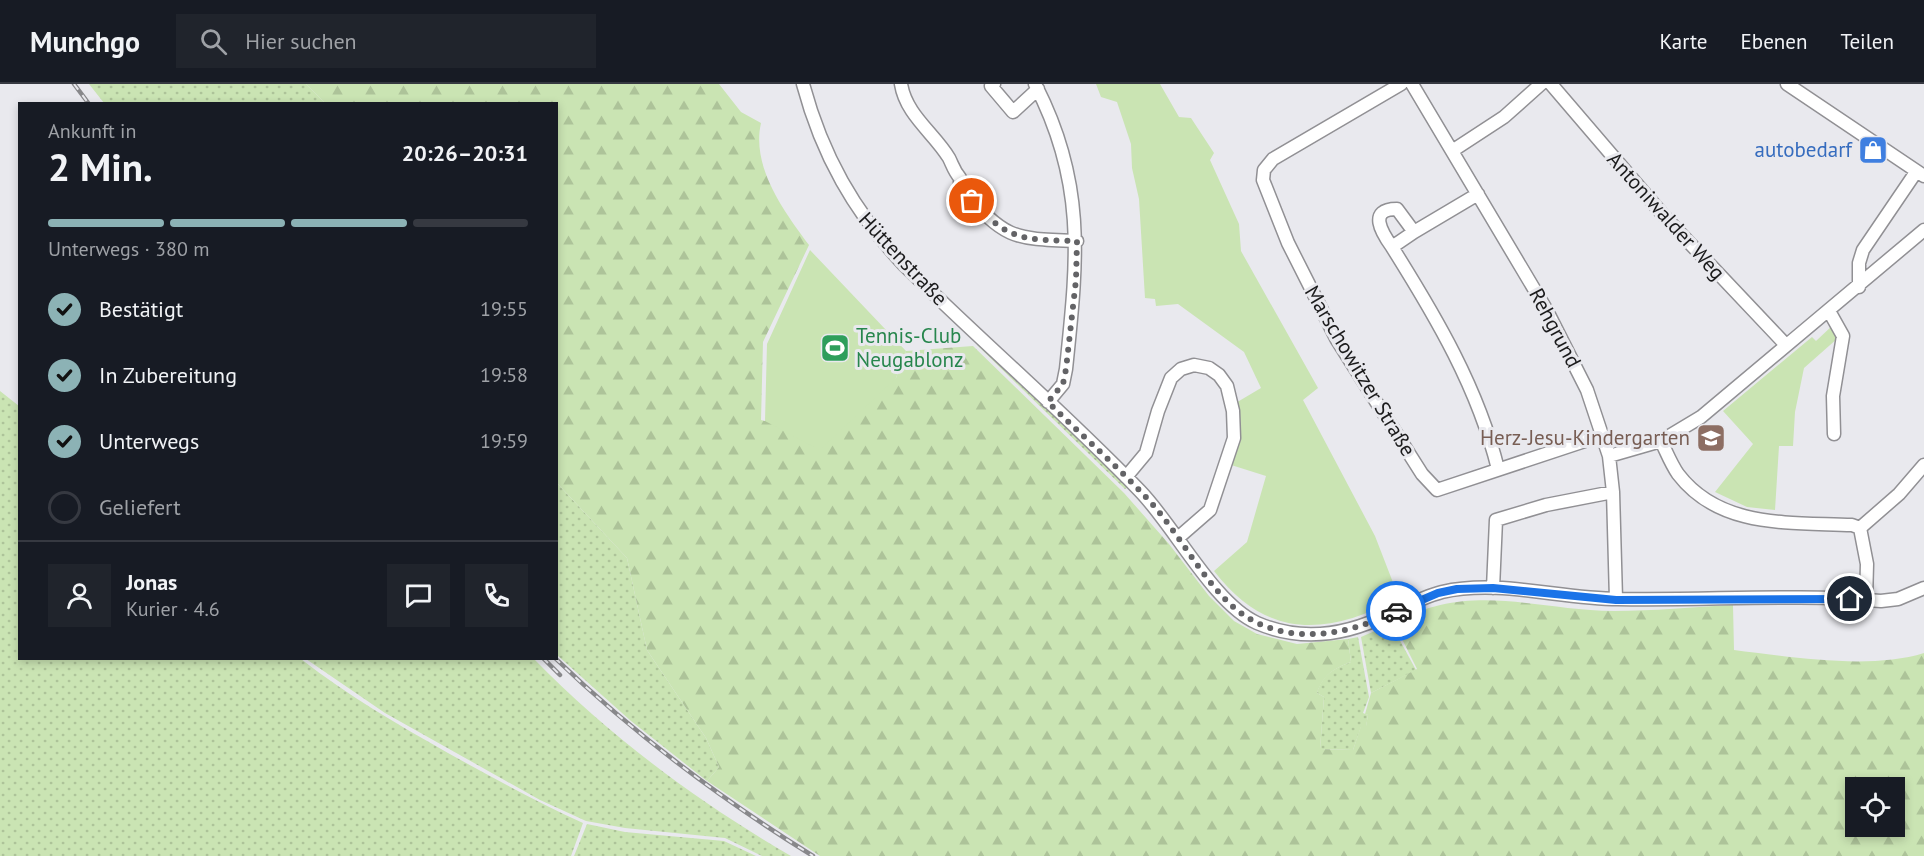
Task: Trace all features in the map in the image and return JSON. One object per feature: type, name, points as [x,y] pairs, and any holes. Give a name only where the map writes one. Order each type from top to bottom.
[{"type":"street","name":"Hüttenstraße","points":[[803,84],[825,152],[835,174],[871,228],[904,266],[1126,477],[1179,537],[1217,590],[1242,614],[1257,623],[1304,635],[1324,635],[1357,628],[1438,593],[1457,589],[1493,588],[1616,600],[1704,597],[1866,600],[1898,599],[1924,588]]},
{"type":"street","points":[[901,84],[915,117],[949,159],[951,167],[960,178],[960,188],[1004,232],[1018,237],[1077,241]]},
{"type":"street","points":[[994,84],[992,86],[1013,112],[1036,86],[1065,157],[1074,195],[1077,241],[1076,280],[1066,369],[1063,384],[1048,402]]},
{"type":"street","name":"Marschowitzer Straße","points":[[1401,84],[1273,159],[1264,171],[1263,180],[1288,243],[1337,340],[1422,474],[1437,490],[1603,435]]},
{"type":"street","name":"Rehgrund","points":[[1412,84],[1559,332],[1587,390],[1609,456],[1613,492],[1616,600]]},
{"type":"street","points":[[1452,151],[1504,117],[1541,84]]},
{"type":"street","name":"Antoniwalder Weg","points":[[1551,84],[1664,216],[1786,345]]},
{"type":"street","points":[[1787,84],[1920,174],[1863,250],[1859,263],[1859,287]]},
{"type":"street","points":[[1392,247],[1478,194]]},
{"type":"street","points":[[1414,232],[1397,209],[1391,209],[1381,215],[1379,228],[1457,359],[1488,429],[1498,469]]},
{"type":"street","points":[[1609,456],[1661,441],[1701,417],[1859,287],[1924,230]]},
{"type":"street","points":[[1829,311],[1843,336],[1833,396],[1834,434]]},
{"type":"street","points":[[1126,477],[1146,453],[1158,411],[1171,378],[1181,369],[1194,365],[1209,368],[1219,375],[1227,386],[1233,411],[1234,438],[1210,510],[1179,537]]},
{"type":"street","points":[[1661,441],[1676,472],[1694,492],[1731,514],[1748,519],[1852,525],[1860,528]]},
{"type":"street","points":[[1860,528],[1899,494],[1924,465]]},
{"type":"street","points":[[1493,588],[1496,520],[1546,505],[1613,492]]},
{"type":"street","points":[[1860,528],[1867,564],[1866,600]]},
{"type":"green space","points":[[89,84],[306,84],[324,102],[103,102]]},
{"type":"green space","points":[[306,84],[719,84],[741,112],[761,123],[759,139],[765,172],[780,203],[809,245],[763,342],[761,420],[765,421],[896,378],[906,351],[973,346],[1124,493],[1169,544],[1209,596],[1234,621],[1257,634],[1297,644],[1348,639],[1351,662],[1330,673],[1317,693],[1324,697],[1320,749],[1353,750],[1361,726],[1366,726],[1368,715],[1365,714],[1371,693],[1417,669],[1394,623],[1422,610],[1449,603],[1476,600],[1502,601],[1614,611],[1733,605],[1734,650],[1804,659],[1855,661],[1879,661],[1924,653],[1924,856],[820,856],[707,781],[719,767],[706,738],[647,650],[627,558],[558,484],[558,102],[324,102]]},
{"type":"green space","points":[[1096,84],[1160,84],[1179,117],[1191,118],[1214,153],[1210,160],[1239,224],[1241,251],[1318,388],[1303,400],[1375,536],[1399,598],[1373,611],[1347,620],[1299,625],[1277,620],[1255,610],[1234,594],[1214,571],[1247,542],[1266,476],[1228,464],[1234,404],[1261,388],[1244,352],[1178,304],[1156,306],[1155,299],[1145,298],[1139,199],[1132,168],[1131,144],[1117,102],[1101,97]]},
{"type":"green space","name":"Tennis-Club Neugablonz","points":[[810,250],[906,351],[896,378],[820,450],[765,421],[767,344]]},
{"type":"green space","points":[[1833,325],[1838,338],[1804,368],[1795,412],[1793,446],[1779,446],[1775,510],[1747,507],[1715,492],[1753,444],[1723,411],[1812,337],[1816,341]]},
{"type":"green space","points":[[980,343],[1128,487],[1125,489],[977,345]]},
{"type":"green space","points":[[0,391],[18,405],[18,660],[302,660],[354,697],[410,731],[515,790],[583,823],[571,856],[0,856]]},
{"type":"green space","points":[[558,484],[627,558],[647,650],[706,738],[719,767],[707,781],[631,721],[558,656]]},
{"type":"green space","points":[[1391,624],[1416,670],[1371,693],[1361,637]]},
{"type":"green space","points":[[1358,637],[1369,697],[1363,713],[1368,715],[1366,727],[1361,727],[1353,750],[1320,749],[1324,697],[1317,693],[1322,681],[1330,673],[1351,662],[1348,639]]},
{"type":"green space","points":[[307,660],[535,660],[593,715],[656,766],[722,813],[791,856],[762,856],[725,838],[625,828],[586,821],[540,800],[385,713]]},
{"type":"green space","points":[[587,824],[625,832],[724,841],[756,856],[574,856]]},
{"type":"railway","points":[[74,84],[88,102]]},
{"type":"railway","points":[[545,660],[560,675]]},
{"type":"railway","points":[[557,660],[616,713],[679,764],[745,812],[813,856]]},
{"type":"way so far","points":[[972,201],[1004,232],[1032,240],[1077,241],[1076,280],[1066,369],[1063,384],[1048,402],[1141,492],[1179,537],[1206,576],[1229,603],[1257,623],[1304,635],[1324,635],[1357,628],[1396,611]]},
{"type":"place","name":"autobedarf","points":[[1873,150]]},
{"type":"place","name":"Tennis-Club Neugablonz","points":[[835,348]]},
{"type":"place","name":"Herz-Jesu-Kindergarten","points":[[1711,438]]},
{"type":"route","points":[[1396,611],[1438,593],[1457,589],[1493,588],[1616,600],[1704,597],[1850,599]]}]
